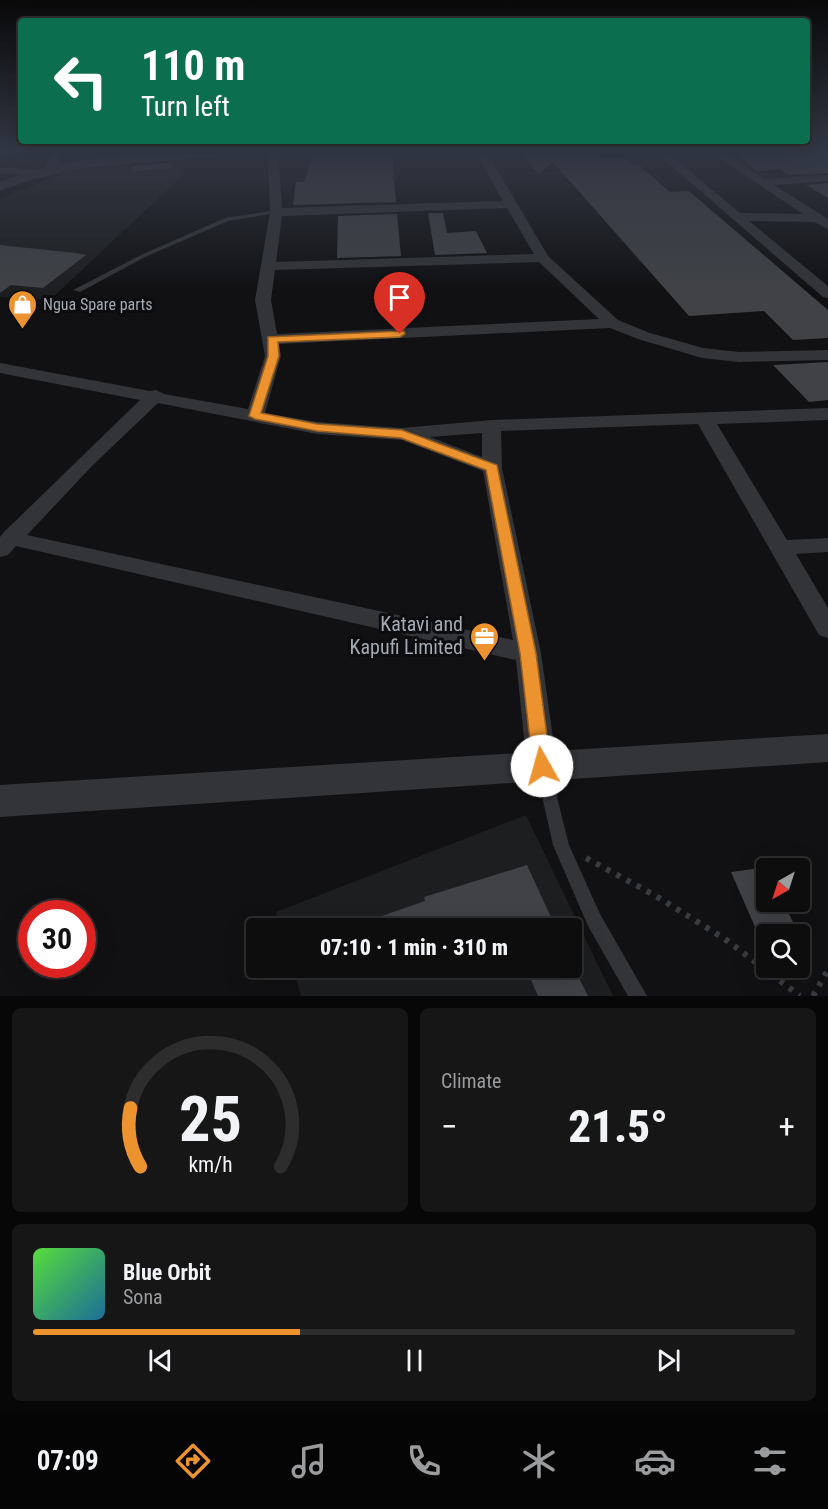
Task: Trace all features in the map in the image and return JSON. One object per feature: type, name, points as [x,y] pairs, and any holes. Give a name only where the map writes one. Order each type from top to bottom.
[{"type":"street","points":[[255,416],[273,356],[272,339],[263,300],[276,212],[275,197]]},
{"type":"street","points":[[506,197],[543,258],[612,323],[644,336],[702,353],[739,357],[828,355]]},
{"type":"street","points":[[715,197],[828,294]]},
{"type":"street","points":[[787,197],[823,221]]},
{"type":"street","points":[[276,212],[510,204]]},
{"type":"street","points":[[738,217],[823,221]]},
{"type":"street","points":[[268,266],[543,258]]},
{"type":"street","points":[[272,339],[612,323]]},
{"type":"street","points":[[0,368],[156,395],[317,428],[402,434],[492,426],[828,414]]},
{"type":"street","points":[[5,544],[156,395]]},
{"type":"street","points":[[704,418],[828,629]]},
{"type":"street","points":[[492,426],[492,468],[528,653],[542,766]]},
{"type":"street","points":[[402,434],[492,468]]},
{"type":"street","points":[[5,544],[528,653]]},
{"type":"street","points":[[779,548],[828,545]]},
{"type":"street","points":[[0,801],[828,748]]},
{"type":"lane","points":[[77,290],[143,256],[227,219],[276,212]]},
{"type":"lane","points":[[542,766],[561,844],[594,920],[638,996]]},
{"type":"path","points":[[561,844],[666,902],[725,939],[800,996]]},
{"type":"path","points":[[813,996],[828,970]]},
{"type":"shaded area","points":[[159,197],[50,300],[0,297],[0,199]]},
{"type":"shaded area","points":[[526,815],[576,918],[278,918],[276,912]]},
{"type":"shaded area","points":[[582,932],[613,996],[301,996],[296,978],[582,978]]},
{"type":"building","points":[[294,197],[396,197],[396,202],[293,205]]},
{"type":"building","points":[[584,197],[697,197],[828,310],[828,338],[793,340],[764,311],[689,316]]},
{"type":"building","points":[[428,213],[443,213],[447,233],[476,231],[487,253],[435,255]]},
{"type":"building","points":[[397,214],[401,256],[337,258],[338,216]]},
{"type":"building","points":[[0,245],[86,255],[43,288],[11,285],[0,293]]},
{"type":"building","points":[[828,362],[828,400],[809,402],[773,365]]},
{"type":"building","points":[[527,865],[551,918],[376,918],[425,901],[424,897]]},
{"type":"building","points":[[756,869],[756,912],[788,912],[794,924],[756,924],[756,929],[731,872]]},
{"type":"building","points":[[530,978],[579,978],[588,996],[538,996]]},
{"type":"place","name":"Ngua Spare parts","points":[[22,330]]},
{"type":"place","name":"Katavi and Kapufi Limited","points":[[484,662]]},
{"type":"route","points":[[400,334],[272,339],[273,356],[255,416],[317,428],[402,434],[492,468],[528,653],[542,766]]}]
